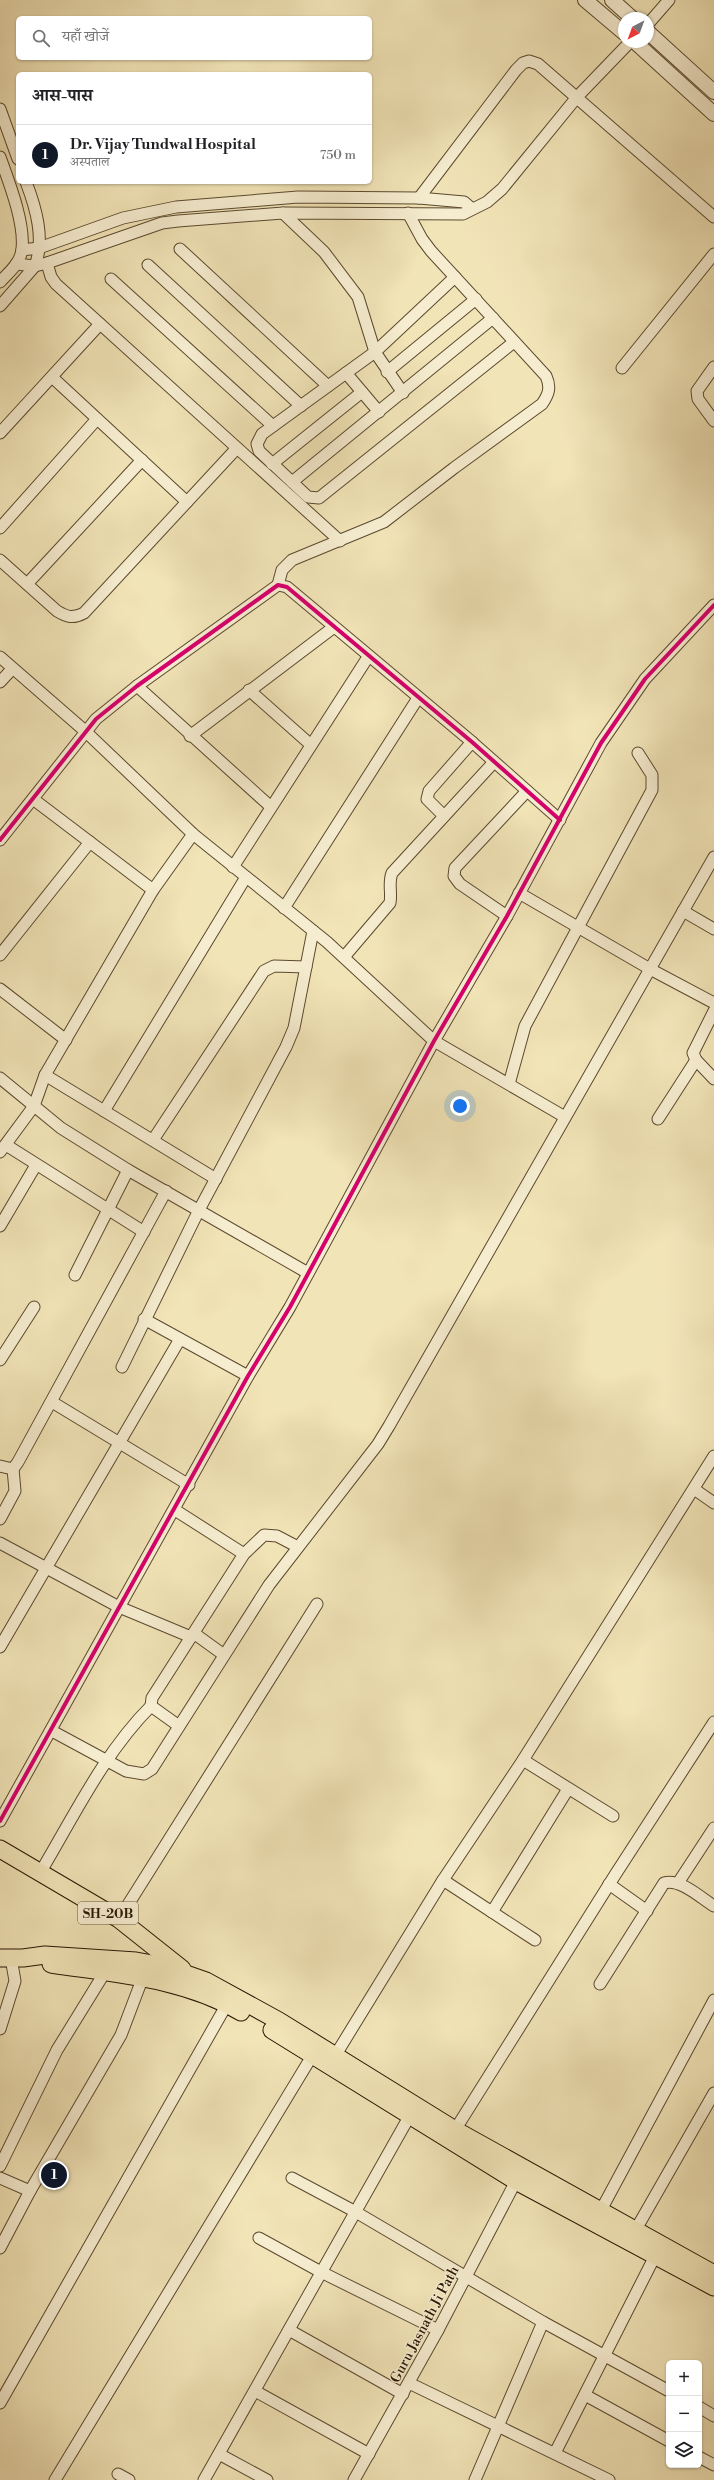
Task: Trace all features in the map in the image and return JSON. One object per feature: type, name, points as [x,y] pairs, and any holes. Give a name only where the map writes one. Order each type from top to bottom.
[{"type":"main road","name":"SH-20B","points":[[0,1849],[119,1919],[188,1974],[203,1993]]},
{"type":"main road","points":[[11,1958],[46,1954],[93,1956],[163,1966],[188,1974],[222,1988],[455,2130],[600,2212],[714,2274]]},
{"type":"main road","points":[[11,1958],[44,1964],[143,1977],[203,1993],[227,2004],[409,2117],[516,2181],[714,2287]]},
{"type":"street","points":[[585,0],[618,28]]},
{"type":"street","points":[[610,0],[625,12]]},
{"type":"street","points":[[607,19],[610,0]]},
{"type":"street","points":[[654,17],[669,0]]},
{"type":"street","points":[[654,37],[714,92]]},
{"type":"street","points":[[16,264],[35,266],[47,263],[162,223],[283,213],[463,214],[487,202],[502,189],[577,97],[624,48]]},
{"type":"street","points":[[642,48],[714,114]]},
{"type":"street","points":[[419,198],[522,63],[529,61],[538,64],[714,217]]},
{"type":"street","points":[[0,109],[16,153]]},
{"type":"street","points":[[0,157],[18,212],[22,250],[16,264],[0,282]]},
{"type":"street","points":[[0,306],[35,266],[40,248],[34,204],[27,184]]},
{"type":"street","points":[[22,250],[40,248],[123,218],[176,207],[282,197],[419,198],[464,202],[472,209]]},
{"type":"street","points":[[283,213],[324,252],[358,297],[375,352],[387,372],[403,393]]},
{"type":"street","points":[[0,840],[85,731],[96,720],[137,686],[278,585],[282,570],[292,560],[384,522],[454,468],[542,404],[548,394],[550,384],[546,376],[422,239],[408,213]]},
{"type":"street","points":[[180,249],[328,386]]},
{"type":"street","points":[[622,368],[714,254]]},
{"type":"street","points":[[47,263],[51,277],[56,284],[340,541]]},
{"type":"street","points":[[148,265],[301,406]]},
{"type":"street","points":[[455,277],[375,352],[262,434],[257,444],[259,451],[308,497],[319,498],[514,342]]},
{"type":"street","points":[[111,279],[273,426]]},
{"type":"street","points":[[387,372],[476,299]]},
{"type":"street","points":[[292,482],[403,393],[493,318]]},
{"type":"street","points":[[0,434],[100,324]]},
{"type":"street","points":[[714,367],[697,391],[698,399],[714,421]]},
{"type":"street","points":[[346,373],[379,412]]},
{"type":"street","points":[[52,377],[187,502]]},
{"type":"street","points":[[272,464],[362,392]]},
{"type":"street","points":[[0,528],[97,419]]},
{"type":"street","points":[[0,560],[66,616],[76,617],[84,613],[237,448]]},
{"type":"street","points":[[27,584],[142,460]]},
{"type":"street","points":[[278,585],[287,587],[368,657],[472,742],[560,820]]},
{"type":"street","points":[[0,1821],[52,1731],[119,1607],[189,1485],[248,1376],[308,1273],[434,1041],[520,893],[602,743],[645,679],[714,605]]},
{"type":"street","points":[[190,736],[334,627]]},
{"type":"street","points":[[0,657],[85,731],[193,834],[344,957],[434,1041],[565,1117]]},
{"type":"street","points":[[233,866],[368,657]]},
{"type":"street","points":[[0,682],[12,669]]},
{"type":"street","points":[[137,686],[190,736],[271,808]]},
{"type":"street","points":[[249,690],[311,745]]},
{"type":"street","points":[[284,908],[418,698]]},
{"type":"street","points":[[444,816],[427,799],[429,791],[472,742]]},
{"type":"street","points":[[509,1084],[525,1026],[652,790],[652,775],[638,753]]},
{"type":"street","points":[[344,957],[390,904],[392,894],[389,880],[392,873],[494,762]]},
{"type":"street","points":[[507,916],[460,884],[454,876],[455,868],[527,792]]},
{"type":"street","points":[[33,799],[153,890]]},
{"type":"street","points":[[144,1232],[36,1165],[3,1148],[34,1106],[46,1075],[153,890],[193,834]]},
{"type":"street","points":[[0,955],[90,842]]},
{"type":"street","points":[[52,1731],[126,1771],[144,1774],[152,1769],[269,1585],[378,1444],[714,857]]},
{"type":"street","points":[[104,1111],[246,877]]},
{"type":"street","points":[[520,893],[650,969],[714,1003]]},
{"type":"street","points":[[683,911],[714,929]]},
{"type":"street","points":[[122,1367],[144,1319],[199,1210],[291,1035],[313,931]]},
{"type":"street","points":[[153,1140],[264,971],[274,966],[306,967]]},
{"type":"street","points":[[0,989],[66,1040]]},
{"type":"street","points":[[714,1011],[693,1053],[696,1060],[714,1079]]},
{"type":"street","points":[[658,1119],[696,1060]]},
{"type":"street","points":[[46,1075],[216,1179]]},
{"type":"street","points":[[0,1078],[60,1128],[128,1170],[308,1273]]},
{"type":"street","points":[[0,1226],[36,1165]]},
{"type":"street","points":[[75,1275],[128,1170]]},
{"type":"street","points":[[0,1519],[15,1491],[13,1468],[52,1402],[166,1191]]},
{"type":"street","points":[[0,1360],[34,1307]]},
{"type":"street","points":[[144,1319],[248,1376]]},
{"type":"street","points":[[0,1647],[47,1569],[180,1339]]},
{"type":"street","points":[[52,1402],[119,1444],[189,1485]]},
{"type":"street","points":[[335,2056],[443,1880],[523,1760],[714,1456]]},
{"type":"street","points":[[0,1466],[4,1469],[13,1468]]},
{"type":"street","points":[[694,1489],[714,1503]]},
{"type":"street","points":[[175,1510],[244,1554]]},
{"type":"street","points":[[40,1873],[106,1761],[134,1722],[151,1706],[152,1698],[244,1554],[264,1535],[277,1536],[298,1547]]},
{"type":"street","points":[[0,1544],[119,1607],[191,1637],[195,1634],[224,1655]]},
{"type":"street","points":[[119,1919],[317,1604]]},
{"type":"street","points":[[151,1706],[179,1726]]},
{"type":"street","points":[[455,2130],[609,1884],[714,1722]]},
{"type":"street","points":[[523,1760],[613,1816]]},
{"type":"street","points":[[492,1912],[568,1789]]},
{"type":"street","points":[[678,1883],[714,1828]]},
{"type":"street","points":[[443,1880],[535,1940]]},
{"type":"street","points":[[600,1984],[664,1883],[670,1881],[678,1883],[714,1906]]},
{"type":"street","points":[[609,1884],[647,1911]]},
{"type":"street","points":[[0,2030],[14,1981],[11,1958]]},
{"type":"street","points":[[0,2166],[57,2050],[105,1972]]},
{"type":"street","points":[[0,2248],[30,2191],[121,2035],[143,1977]]},
{"type":"street","points":[[600,2212],[714,2000]]},
{"type":"street","points":[[0,2403],[227,2004]]},
{"type":"street","points":[[55,2480],[312,2056]]},
{"type":"street","points":[[635,2231],[714,2093]]},
{"type":"street","points":[[204,2480],[354,2211],[409,2117]]},
{"type":"street","points":[[0,2178],[30,2191]]},
{"type":"street","points":[[292,2178],[354,2211],[466,2278],[544,2322],[666,2388]]},
{"type":"street","name":"Guru Jasnath Ji Path","points":[[354,2480],[438,2330],[516,2181]]},
{"type":"street","points":[[259,2238],[321,2272],[438,2330]]},
{"type":"street","points":[[555,2453],[655,2256]]},
{"type":"street","points":[[475,2480],[497,2426],[544,2322]]},
{"type":"street","points":[[289,2330],[403,2394]]},
{"type":"street","points":[[409,2383],[609,2480]]},
{"type":"street","points":[[255,2391],[369,2454]]},
{"type":"street","points":[[585,2395],[666,2439]]},
{"type":"street","points":[[702,2410],[714,2416]]},
{"type":"street","points":[[219,2454],[267,2480]]},
{"type":"street","points":[[702,2459],[714,2465]]},
{"type":"street","points":[[118,2474],[129,2480]]},
{"type":"cycle path","points":[[0,840],[96,719],[137,686],[278,585],[287,587],[472,742],[560,820]]},
{"type":"cycle path","points":[[0,1821],[248,1376],[290,1307],[434,1041],[507,916],[601,743],[645,679],[714,605]]},
{"type":"place","name":"Dr. Vijay Tundwal Hospital","points":[[54,2175]]}]
